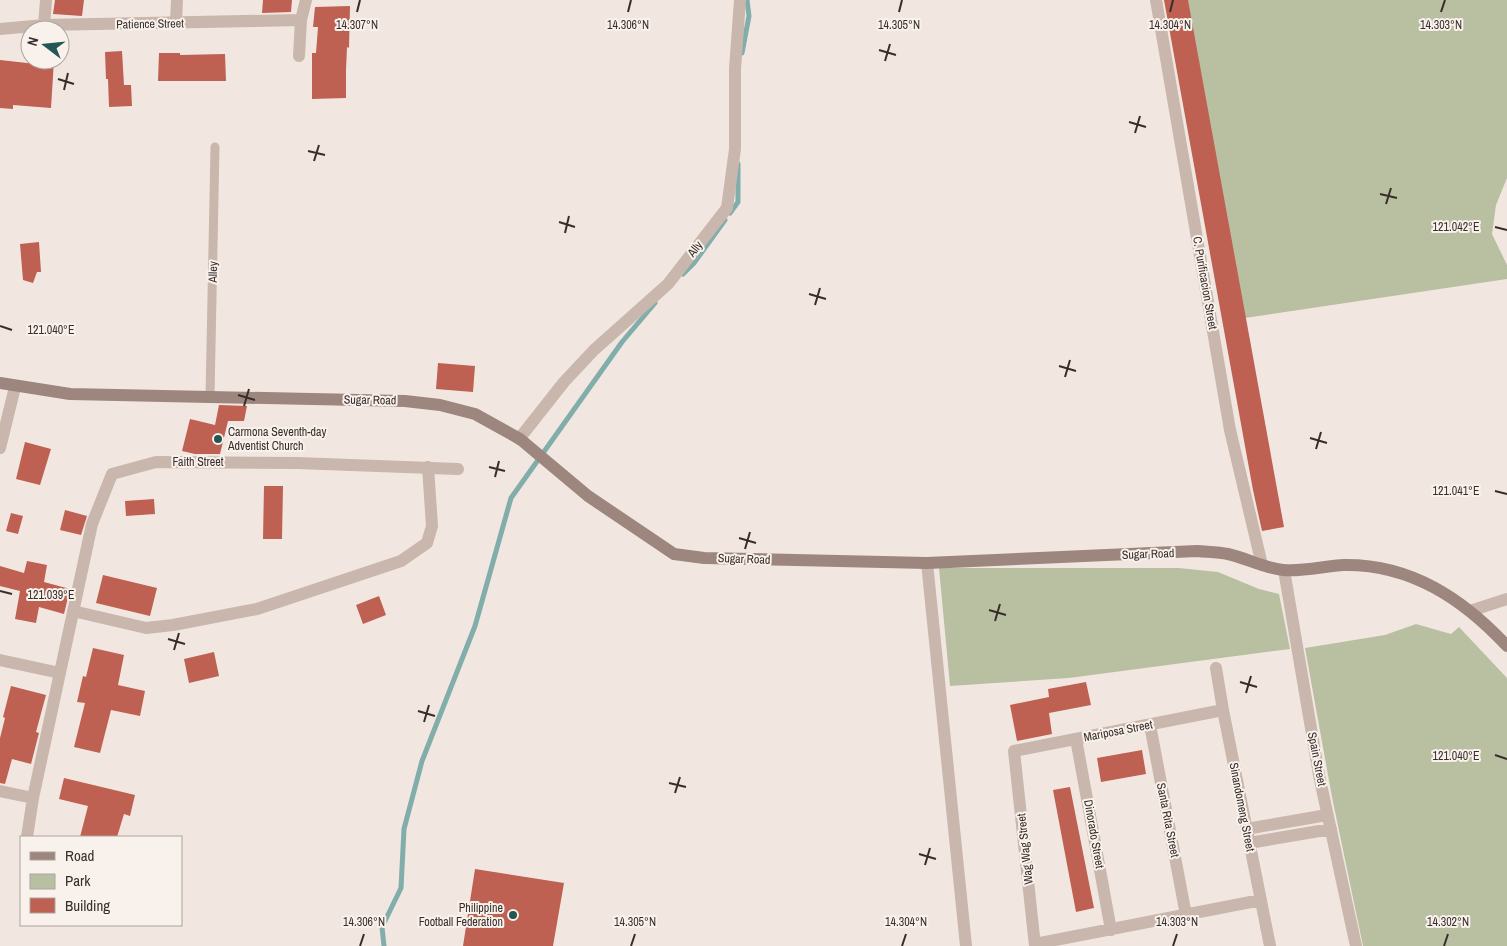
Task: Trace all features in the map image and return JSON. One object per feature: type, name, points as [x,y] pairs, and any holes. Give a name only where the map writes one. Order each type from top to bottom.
[{"type":"main road","name":"Sugar Road","points":[[0,383],[15,387],[70,394],[405,401],[440,405],[475,414],[519,439],[588,496],[674,554],[704,558],[927,563],[1198,552],[1227,554],[1284,570],[1346,565],[1403,574],[1436,588],[1470,611],[1507,646]]},
{"type":"street","points":[[44,20],[46,0]]},
{"type":"street","points":[[176,23],[177,0]]},
{"type":"street","points":[[300,56],[301,20],[306,0]]},
{"type":"street","name":"Ally","points":[[519,439],[564,382],[594,350],[668,284],[727,208],[735,149],[735,69],[740,0]]},
{"type":"street","name":"C. Purificacion Street","points":[[1156,0],[1230,430],[1262,565]]},
{"type":"street","name":"Patience Street","points":[[70,25],[301,20]]},
{"type":"street","name":"Patience Street","points":[[0,29],[20,27]]},
{"type":"street","points":[[0,448],[15,387]]},
{"type":"street","name":"Faith Street","points":[[27,836],[33,798],[92,524],[112,474],[156,462],[278,463],[458,469]]},
{"type":"street","points":[[73,611],[146,628],[173,625],[257,609],[401,561],[428,543],[432,526],[428,467]]},
{"type":"street","points":[[927,563],[966,946]]},
{"type":"street","name":"Spain Street","points":[[1284,570],[1302,683],[1356,946]]},
{"type":"street","points":[[1470,611],[1507,599]]},
{"type":"street","points":[[0,660],[60,673]]},
{"type":"street","name":"Sinandomeng Street","points":[[1216,668],[1270,946]]},
{"type":"street","name":"Mariposa Street","points":[[1014,751],[1223,710]]},
{"type":"street","name":"Santa Rita Street","points":[[1150,724],[1186,915]]},
{"type":"street","name":"Dinorado Street","points":[[1076,739],[1111,930]]},
{"type":"street","name":"Wag Wag Street","points":[[1014,751],[1035,945]]},
{"type":"street","points":[[0,791],[33,798]]},
{"type":"street","points":[[1246,829],[1328,815]]},
{"type":"street","points":[[1310,818],[1312,832]]},
{"type":"street","points":[[1283,822],[1285,837]]},
{"type":"street","points":[[1249,843],[1331,829]]},
{"type":"street","points":[[1035,945],[1261,900]]},
{"type":"lane","name":"Alley","points":[[210,397],[215,147]]},
{"type":"green space","points":[[1186,0],[1507,0],[1507,178],[1496,205],[1492,234],[1507,265],[1507,279],[1238,319]]},
{"type":"green space","points":[[939,568],[1179,568],[1218,572],[1259,589],[1279,594],[1290,649],[1069,678],[950,686]]},
{"type":"green space","points":[[1416,624],[1451,634],[1459,627],[1507,678],[1507,946],[1363,946],[1332,797],[1305,648],[1385,635]]},
{"type":"building","points":[[55,0],[84,0],[82,16],[53,14]]},
{"type":"building","points":[[263,0],[292,0],[291,12],[262,13]]},
{"type":"building","points":[[1164,0],[1188,0],[1284,527],[1262,531]]},
{"type":"building","points":[[350,6],[346,98],[312,99],[312,53],[316,53],[318,27],[313,27],[315,7]]},
{"type":"building","points":[[122,51],[124,85],[131,85],[132,106],[109,107],[105,52]]},
{"type":"building","points":[[159,53],[180,53],[180,55],[225,54],[226,81],[158,81]]},
{"type":"building","points":[[0,60],[20,62],[20,70],[53,70],[51,108],[13,105],[13,109],[0,108]]},
{"type":"building","points":[[39,242],[41,272],[37,272],[33,283],[23,280],[20,244]]},
{"type":"building","points":[[438,363],[475,366],[473,392],[436,389]]},
{"type":"building","points":[[219,405],[247,406],[244,421],[228,421],[220,454],[195,454],[182,451],[190,419],[215,425]]},
{"type":"building","points":[[25,442],[51,449],[40,485],[16,479]]},
{"type":"building","points":[[264,486],[283,486],[282,539],[263,539]]},
{"type":"building","points":[[154,499],[155,514],[126,516],[125,501]]},
{"type":"building","points":[[65,510],[87,516],[81,535],[60,530]]},
{"type":"building","points":[[11,513],[23,516],[18,534],[6,531]]},
{"type":"building","points":[[27,561],[47,565],[44,582],[70,589],[64,614],[39,607],[36,623],[15,619],[20,591],[0,586],[0,566],[24,573]]},
{"type":"building","points":[[103,575],[157,588],[150,616],[96,603]]},
{"type":"building","points":[[379,596],[386,615],[363,624],[356,605]]},
{"type":"building","points":[[93,648],[124,655],[118,685],[145,691],[140,716],[111,710],[100,753],[74,747],[85,703],[77,702],[83,676],[86,677]]},
{"type":"building","points":[[214,652],[219,676],[189,683],[184,659]]},
{"type":"building","points":[[1086,682],[1091,705],[1049,713],[1052,734],[1017,741],[1010,705],[1049,697],[1048,689]]},
{"type":"building","points":[[11,686],[46,695],[36,732],[39,733],[31,764],[12,759],[5,784],[0,783],[0,738]]},
{"type":"building","points":[[1142,750],[1146,774],[1101,782],[1097,758]]},
{"type":"building","points":[[64,778],[135,795],[130,816],[124,814],[117,836],[80,836],[88,806],[59,799]]},
{"type":"building","points":[[1070,787],[1094,908],[1076,912],[1053,790]]},
{"type":"building","name":"Philippine Football Federation","points":[[475,869],[564,883],[553,946],[463,946]]},
{"type":"waterway","points":[[742,53],[749,16],[747,0]]},
{"type":"waterway","points":[[730,213],[738,202],[738,164]]},
{"type":"waterway","points":[[683,274],[694,263],[725,220]]},
{"type":"waterway","points":[[384,946],[382,927],[401,888],[404,829],[422,761],[475,626],[511,498],[622,342],[655,303]]},
{"type":"place","name":"Carmona Seventh-day Adventist Church","points":[[218,439]]},
{"type":"place","name":"Philippine Football Federation","points":[[513,915]]}]
